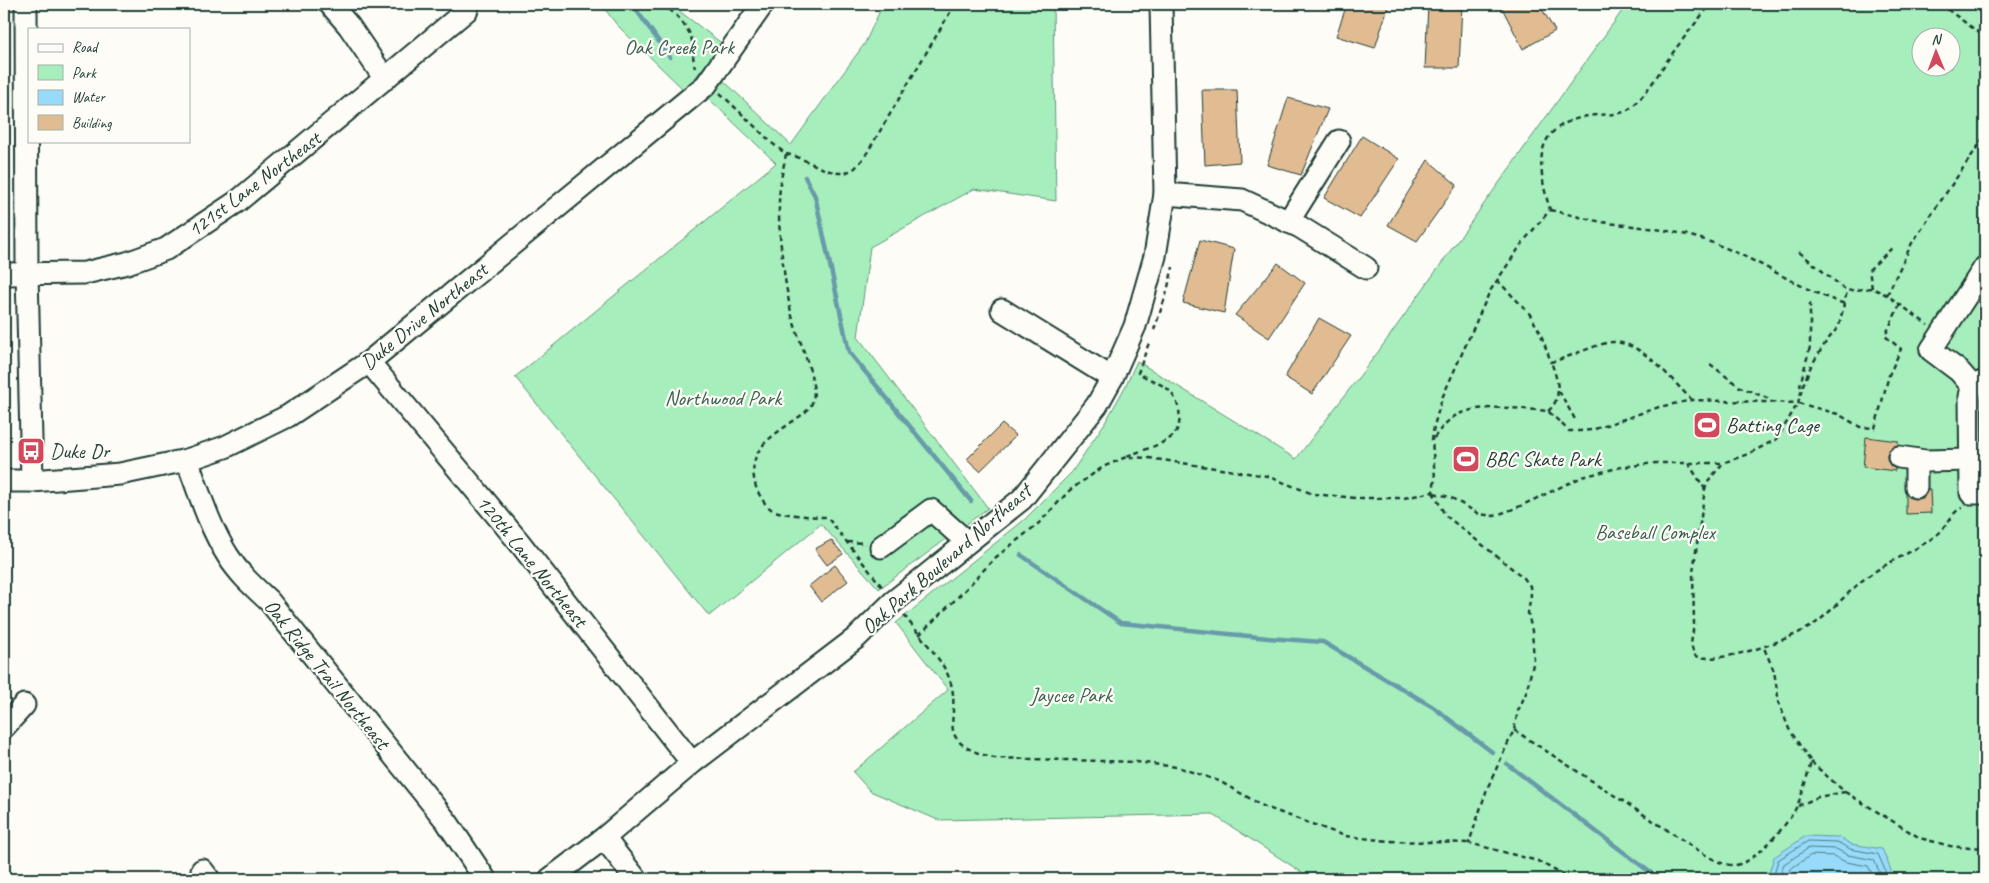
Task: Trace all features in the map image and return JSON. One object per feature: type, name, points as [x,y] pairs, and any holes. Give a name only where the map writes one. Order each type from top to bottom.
[{"type":"street","points":[[26,4],[27,273],[32,481]]},
{"type":"street","points":[[330,4],[350,26],[385,79]]},
{"type":"street","name":"Duke Drive Northeast","points":[[4,480],[32,481],[120,474],[187,460],[224,447],[288,416],[369,362],[701,90],[763,4]]},
{"type":"street","name":"Oak Park Boulevard Northeast","points":[[550,879],[604,838],[692,763],[856,638],[893,602],[1022,499],[1097,405],[1112,378],[1134,326],[1155,256],[1165,194],[1161,4]]},
{"type":"street","name":"121st Lane Northeast","points":[[4,274],[85,273],[127,263],[166,248],[238,201],[467,10]]},
{"type":"street","points":[[1288,222],[1339,141]]},
{"type":"street","points":[[1165,194],[1242,200],[1288,222],[1366,268]]},
{"type":"street","points":[[1985,267],[1931,350],[1978,384],[1970,397],[1971,493],[1985,493]]},
{"type":"street","points":[[1002,310],[1112,378]]},
{"type":"street","name":"120th Lane Northeast","points":[[369,362],[519,542],[692,763]]},
{"type":"street","points":[[1916,487],[1907,458],[1926,461],[1971,460]]},
{"type":"street","name":"Oak Ridge Trail Northeast","points":[[187,460],[206,513],[228,556],[245,579],[269,601],[447,822],[485,879]]},
{"type":"street","points":[[882,547],[931,510],[967,542]]},
{"type":"street","points":[[4,727],[24,705]]},
{"type":"street","points":[[604,838],[636,879]]},
{"type":"path","points":[[662,4],[673,12],[684,26],[692,41],[693,61],[696,72],[709,81],[773,144],[786,154],[838,173],[845,173],[855,168],[864,158],[955,4]]},
{"type":"path","points":[[1550,210],[1546,195],[1541,154],[1544,143],[1550,134],[1571,122],[1588,116],[1622,112],[1630,108],[1646,91],[1711,4]]},
{"type":"path","points":[[1940,4],[1985,37]]},
{"type":"path","points":[[1887,295],[1912,242],[1985,136]]},
{"type":"path","points":[[786,154],[780,190],[783,265],[796,334],[812,378],[813,400],[807,412],[766,441],[758,452],[753,472],[759,496],[771,510],[827,517],[883,588]]},
{"type":"path","points":[[1468,843],[1487,790],[1514,730],[1518,711],[1526,693],[1534,660],[1532,631],[1528,613],[1531,595],[1530,586],[1516,571],[1445,515],[1433,492],[1435,478],[1432,440],[1442,398],[1496,280],[1523,242],[1550,210]]},
{"type":"path","points":[[1550,210],[1616,224],[1644,226],[1671,231],[1710,242],[1750,258],[1822,297],[1844,304]]},
{"type":"path","points":[[1872,288],[1869,270],[1893,246]]},
{"type":"path","points":[[1799,252],[1847,290],[1872,288],[1887,295],[1941,334]]},
{"type":"path","points":[[1496,280],[1529,313],[1540,332],[1552,362],[1559,391],[1576,421]]},
{"type":"path","points":[[1126,457],[1149,458],[1267,476],[1313,494],[1356,498],[1404,498],[1433,492],[1450,497],[1479,514],[1494,516],[1516,508],[1582,477],[1637,464],[1723,463],[1748,454],[1777,439],[1798,404],[1811,366],[1839,326],[1847,290]]},
{"type":"path","points":[[1802,389],[1800,385],[1810,347],[1810,303]]},
{"type":"path","points":[[1432,440],[1453,417],[1468,410],[1548,411],[1569,431],[1580,432],[1592,430],[1659,407],[1692,400],[1798,404],[1838,414],[1860,426],[1875,428],[1889,375],[1901,349],[1885,336],[1900,304]]},
{"type":"path","points":[[1552,362],[1608,343],[1620,342],[1635,347],[1647,355],[1692,400]]},
{"type":"path","points":[[1710,364],[1740,387],[1767,398],[1773,403]]},
{"type":"path","points":[[919,635],[995,558],[1039,523],[1070,490],[1103,467],[1169,440],[1178,427],[1180,410],[1176,397],[1165,387],[1138,373]]},
{"type":"path","points":[[1548,411],[1559,391]]},
{"type":"path","points":[[1688,463],[1705,489]]},
{"type":"path","points":[[1723,463],[1709,480],[1705,489],[1693,572],[1694,624],[1691,644],[1694,655],[1700,658],[1764,648],[1812,626],[1869,575],[1917,549],[1941,532],[1955,511],[1968,506]]},
{"type":"path","points":[[902,613],[946,671],[952,688],[954,702],[952,730],[958,742],[972,752],[994,758],[1137,762],[1177,767],[1219,781],[1265,807],[1345,836],[1389,841],[1468,843],[1538,861],[1570,879]]},
{"type":"path","points":[[1764,648],[1774,671],[1779,703],[1789,729],[1812,762],[1845,792],[1920,838],[1950,846],[1985,847]]},
{"type":"path","points":[[1514,730],[1718,862],[1732,865],[1741,864],[1753,857],[1774,837],[1796,807],[1812,762]]},
{"type":"path","points":[[1796,807],[1818,797],[1845,792]]},
{"type":"green space","name":"Oak Creek Park","points":[[601,4],[670,4],[724,45],[684,90],[617,25]]},
{"type":"green space","name":"Northwood Park","points":[[883,4],[1053,4],[1056,201],[974,189],[870,247],[858,337],[988,508],[879,589],[821,524],[709,616],[515,377],[776,163],[706,96],[722,79],[791,145],[865,43]]},
{"type":"green space","name":"Baseball Complex","points":[[1627,4],[1985,4],[1985,879],[1312,879],[1212,814],[938,820],[870,791],[853,772],[948,690],[896,623],[1024,520],[1072,472],[1106,421],[1137,361],[1296,459],[1378,352]]},
{"type":"water","points":[[1806,836],[1839,837],[1851,844],[1882,849],[1891,870],[1890,879],[1767,879],[1774,857]]},
{"type":"building","points":[[1347,4],[1389,4],[1375,48],[1336,36]]},
{"type":"building","points":[[1428,4],[1462,4],[1459,68],[1425,68]]},
{"type":"building","points":[[1500,4],[1539,4],[1555,31],[1523,49]]},
{"type":"building","points":[[1202,90],[1237,90],[1240,162],[1205,165]]},
{"type":"building","points":[[1288,98],[1328,109],[1301,175],[1267,165]]},
{"type":"building","points":[[1362,136],[1399,159],[1360,218],[1324,198]]},
{"type":"building","points":[[1428,160],[1457,185],[1417,241],[1388,225]]},
{"type":"building","points":[[1200,240],[1234,249],[1224,313],[1183,303]]},
{"type":"building","points":[[1278,263],[1305,283],[1269,338],[1235,315]]},
{"type":"building","points":[[1319,318],[1351,336],[1312,394],[1285,377]]},
{"type":"building","points":[[1002,424],[1016,436],[980,471],[967,459]]},
{"type":"building","points":[[1866,437],[1898,441],[1898,445],[1890,449],[1887,456],[1888,462],[1895,468],[1895,471],[1863,467]]},
{"type":"building","points":[[1928,489],[1930,489],[1931,513],[1906,514],[1906,494],[1910,498],[1923,498]]},
{"type":"building","points":[[831,540],[843,554],[827,565],[815,549]]},
{"type":"building","points":[[835,565],[848,581],[821,602],[809,586]]},
{"type":"waterway","points":[[632,4],[670,57]]},
{"type":"waterway","points":[[805,177],[815,196],[849,352],[971,501]]},
{"type":"waterway","points":[[1021,555],[1121,623],[1323,642],[1433,707],[1492,752]]},
{"type":"waterway","points":[[1507,764],[1659,879]]},
{"type":"place","name":"Batting Cage","points":[[1707,425]]},
{"type":"place","name":"Duke Dr","points":[[31,451]]},
{"type":"place","name":"BBC Skate Park","points":[[1466,459]]},
{"type":"park label","name":"Jaycee Park","points":[[1071,695]]}]
